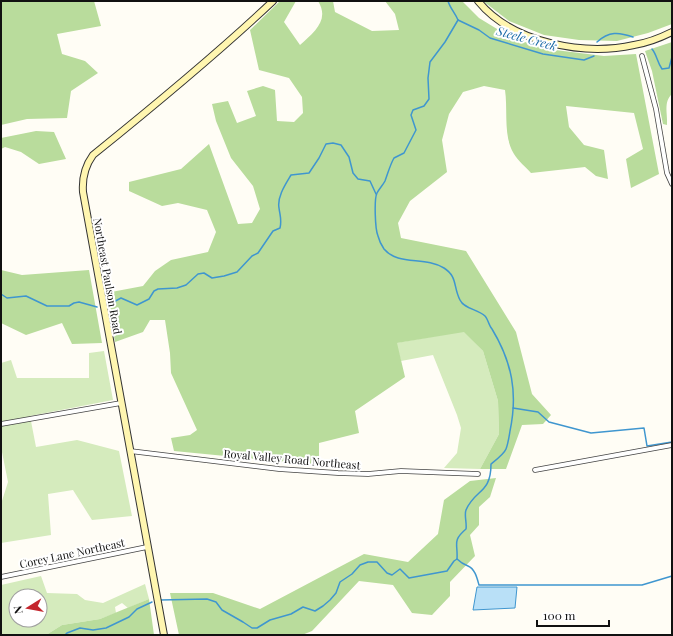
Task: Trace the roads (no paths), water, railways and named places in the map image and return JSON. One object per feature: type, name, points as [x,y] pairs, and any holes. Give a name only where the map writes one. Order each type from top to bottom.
[{"type":"street","name":"Northeast Paulson Road","points":[[164,635],[129,451],[83,192],[83,177],[86,167],[93,155],[236,37],[273,1]]},
{"type":"street","points":[[478,1],[495,17],[517,31],[540,40],[564,46],[588,48],[625,47],[646,42],[672,32]]},
{"type":"street","points":[[642,56],[656,109],[667,173],[672,184]]},
{"type":"street","points":[[1,424],[121,403]]},
{"type":"street","points":[[535,470],[672,445]]},
{"type":"street","name":"Royal Valley Road Northeast","points":[[129,451],[279,469],[343,474],[374,474],[401,471],[478,474]]},
{"type":"street","name":"Corey Lane Northeast","points":[[1,577],[147,547]]},
{"type":"water","points":[[477,587],[517,587],[515,608],[473,610]]},
{"type":"waterway","points":[[448,1],[458,20]]},
{"type":"waterway","name":"Steele Creek","points":[[458,20],[479,30],[490,38],[543,54],[584,60],[594,56]]},
{"type":"waterway","points":[[160,600],[207,599],[216,602],[222,610],[252,628],[257,628],[270,620],[291,614],[303,607],[315,611],[330,600],[336,593],[340,582],[352,574],[360,565],[368,562],[377,562],[387,573],[392,575],[400,569],[409,578],[447,571],[457,559],[457,540],[466,529],[466,510],[488,481],[491,464],[502,455],[507,447],[513,404],[512,378],[499,341],[486,317],[462,303],[453,279],[448,271],[437,264],[397,257],[384,249],[377,232],[375,207],[377,193],[385,181],[394,158],[404,153],[416,130],[411,115],[413,110],[424,106],[429,99],[428,78],[430,62],[445,42],[458,20]]},
{"type":"waterway","name":"Steele Creek","points":[[597,42],[601,38],[610,34],[619,33],[633,37]]},
{"type":"waterway","name":"Steele Creek","points":[[652,49],[662,69],[669,68],[672,57]]},
{"type":"waterway","points":[[108,305],[121,298],[137,305],[149,299],[154,291],[158,289],[177,288],[186,285],[198,274],[204,273],[212,278],[237,272],[252,256],[258,253],[273,231],[280,228],[281,220],[279,200],[291,175],[309,173],[326,144],[333,143],[341,145],[349,157],[353,173],[358,179],[370,181],[376,194]]},
{"type":"waterway","points":[[1,294],[7,298],[26,296],[47,306],[69,306],[79,302],[97,307]]},
{"type":"waterway","points":[[513,408],[538,412],[549,422],[591,433],[644,428],[647,446],[672,442]]},
{"type":"waterway","points":[[457,559],[472,569],[479,585],[642,585],[672,576]]},
{"type":"waterway","points":[[65,635],[80,628],[93,630],[106,628],[129,617],[137,609],[152,602]]}]
